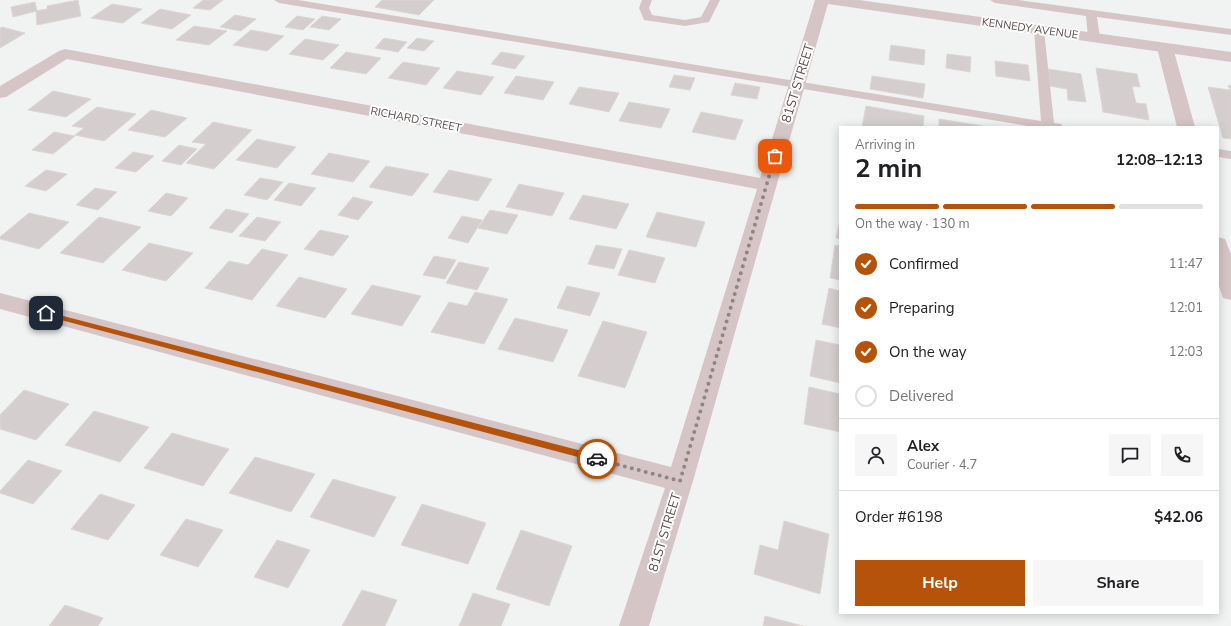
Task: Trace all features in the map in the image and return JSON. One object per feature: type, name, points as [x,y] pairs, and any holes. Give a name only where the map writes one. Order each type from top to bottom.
[{"type":"street","name":"81ST STREET","points":[[634,626],[680,481],[766,185],[822,0]]},
{"type":"street","name":"KENNEDY AVENUE","points":[[828,0],[1231,57]]},
{"type":"street","points":[[1165,48],[1186,126]]},
{"type":"street","name":"RICHARD STREET","points":[[0,93],[65,54],[766,185]]},
{"type":"street","points":[[1219,248],[1231,292]]},
{"type":"street","points":[[0,301],[680,481]]},
{"type":"lane","points":[[279,0],[1052,126],[1039,30]]},
{"type":"lane","points":[[647,0],[644,8],[648,18],[685,23],[705,20],[715,0]]},
{"type":"lane","points":[[995,0],[1231,32]]},
{"type":"lane","points":[[1092,13],[1094,38]]},
{"type":"lane","points":[[1219,153],[1231,155]]},
{"type":"building","points":[[78,0],[81,16],[37,25],[36,11],[47,9],[47,6]]},
{"type":"building","points":[[203,0],[223,0],[210,10],[193,8]]},
{"type":"building","points":[[382,0],[434,0],[419,15],[375,7]]},
{"type":"building","points":[[35,2],[37,11],[13,17],[11,7]]},
{"type":"building","points":[[112,4],[142,9],[123,23],[91,18]]},
{"type":"building","points":[[160,9],[191,15],[172,29],[141,23]]},
{"type":"building","points":[[235,15],[256,19],[241,31],[220,27]]},
{"type":"building","points":[[297,16],[315,19],[303,30],[285,27]]},
{"type":"building","points":[[322,16],[341,19],[329,30],[310,27]]},
{"type":"building","points":[[194,26],[227,31],[209,45],[176,40]]},
{"type":"building","points":[[2,27],[25,33],[0,48],[0,28]]},
{"type":"building","points":[[251,30],[284,36],[267,51],[233,45]]},
{"type":"building","points":[[384,38],[407,42],[398,52],[375,48]]},
{"type":"building","points":[[417,38],[434,41],[424,51],[407,48]]},
{"type":"building","points":[[305,39],[339,45],[323,60],[289,54]]},
{"type":"building","points":[[891,45],[925,50],[924,65],[889,60]]},
{"type":"building","points":[[346,52],[381,58],[366,74],[330,68]]},
{"type":"building","points":[[501,52],[525,56],[515,69],[491,64]]},
{"type":"building","points":[[947,54],[971,57],[970,72],[946,68]]},
{"type":"building","points":[[995,61],[1028,65],[1030,81],[996,76]]},
{"type":"building","points":[[403,62],[440,68],[426,85],[388,78]]},
{"type":"building","points":[[1096,68],[1137,74],[1140,87],[1132,86],[1136,103],[1146,104],[1149,120],[1103,112]]},
{"type":"building","points":[[1048,69],[1081,74],[1086,102],[1068,100],[1067,89],[1050,86]]},
{"type":"building","points":[[457,71],[494,77],[481,95],[443,88]]},
{"type":"building","points":[[674,75],[695,78],[690,90],[669,87]]},
{"type":"building","points":[[516,76],[554,82],[543,100],[504,93]]},
{"type":"building","points":[[872,76],[925,84],[923,98],[870,89]]},
{"type":"building","points":[[735,83],[760,87],[757,99],[731,95]]},
{"type":"building","points":[[1228,85],[1231,86],[1231,139],[1223,138],[1208,87],[1230,90]]},
{"type":"building","points":[[579,87],[619,93],[609,112],[569,104]]},
{"type":"building","points":[[53,91],[91,99],[66,117],[28,110]]},
{"type":"building","points":[[629,102],[670,109],[661,128],[619,121]]},
{"type":"building","points":[[866,106],[924,116],[923,126],[862,126]]},
{"type":"building","points":[[97,107],[136,114],[104,141],[75,135],[84,128],[72,126]]},
{"type":"building","points":[[151,110],[187,118],[165,137],[128,130]]},
{"type":"building","points":[[701,112],[743,120],[735,140],[692,132]]},
{"type":"building","points":[[939,119],[983,126],[939,126]]},
{"type":"building","points":[[213,122],[252,130],[214,169],[186,163],[206,144],[192,142]]},
{"type":"building","points":[[54,132],[75,136],[53,154],[32,150]]},
{"type":"building","points":[[257,139],[296,147],[277,168],[236,160]]},
{"type":"building","points":[[179,145],[197,149],[181,165],[162,161]]},
{"type":"building","points":[[133,152],[154,156],[136,172],[115,168]]},
{"type":"building","points":[[329,153],[370,161],[353,182],[311,174]]},
{"type":"building","points":[[386,166],[429,174],[412,196],[369,187]]},
{"type":"building","points":[[46,170],[67,174],[46,191],[25,186]]},
{"type":"building","points":[[449,170],[492,179],[478,201],[433,192]]},
{"type":"building","points":[[260,178],[283,182],[267,200],[244,195]]},
{"type":"building","points":[[289,183],[316,188],[301,206],[274,200]]},
{"type":"building","points":[[519,184],[564,193],[552,216],[506,207]]},
{"type":"building","points":[[95,188],[117,192],[98,210],[76,205]]},
{"type":"building","points":[[166,193],[188,198],[171,216],[148,211]]},
{"type":"building","points":[[583,195],[629,204],[616,229],[569,219]]},
{"type":"building","points":[[353,197],[373,202],[358,220],[338,215]]},
{"type":"building","points":[[226,209],[249,214],[232,233],[209,228]]},
{"type":"building","points":[[490,210],[518,215],[507,234],[478,228]]},
{"type":"building","points":[[657,212],[705,222],[696,247],[646,237]]},
{"type":"building","points":[[29,213],[69,222],[39,249],[0,239],[0,237]]},
{"type":"building","points":[[462,216],[482,220],[468,243],[448,238]]},
{"type":"building","points":[[99,217],[141,227],[103,263],[60,253]]},
{"type":"building","points":[[257,217],[281,222],[265,241],[239,236]]},
{"type":"building","points":[[839,224],[839,239],[836,238]]},
{"type":"building","points":[[320,230],[349,236],[333,256],[304,249]]},
{"type":"building","points":[[149,243],[193,253],[166,281],[122,270]]},
{"type":"building","points":[[596,245],[622,249],[614,269],[588,264]]},
{"type":"building","points":[[835,245],[839,246],[839,280],[830,278]]},
{"type":"building","points":[[262,249],[288,255],[252,300],[205,288],[229,261],[248,265]]},
{"type":"building","points":[[629,250],[665,258],[655,283],[618,275]]},
{"type":"building","points":[[434,256],[456,260],[445,279],[423,275]]},
{"type":"building","points":[[459,262],[489,268],[477,290],[446,283]]},
{"type":"building","points":[[299,277],[347,289],[325,318],[276,306]]},
{"type":"building","points":[[372,285],[421,296],[402,326],[351,314]]},
{"type":"building","points":[[567,286],[600,293],[590,316],[557,308]]},
{"type":"building","points":[[829,288],[839,291],[839,328],[822,324]]},
{"type":"building","points":[[475,292],[508,299],[484,344],[431,332],[449,302],[467,306]]},
{"type":"building","points":[[515,318],[568,330],[553,362],[498,349]]},
{"type":"building","points":[[603,321],[647,332],[625,388],[578,376]]},
{"type":"building","points":[[816,340],[839,345],[839,383],[810,376]]},
{"type":"building","points":[[809,387],[839,394],[839,432],[804,424]]},
{"type":"building","points":[[24,390],[69,404],[36,440],[0,429],[0,415]]},
{"type":"building","points":[[94,411],[149,427],[120,462],[65,445]]},
{"type":"building","points":[[172,433],[229,449],[203,486],[144,468]]},
{"type":"building","points":[[255,457],[315,474],[291,512],[229,493]]},
{"type":"building","points":[[28,460],[62,471],[33,504],[0,493],[0,491]]},
{"type":"building","points":[[333,479],[396,497],[374,537],[310,517]]},
{"type":"building","points":[[100,494],[135,505],[108,540],[71,529]]},
{"type":"building","points":[[422,504],[486,523],[468,564],[401,545]]},
{"type":"building","points":[[186,519],[223,530],[198,567],[160,555]]},
{"type":"building","points":[[784,521],[829,534],[820,594],[754,574],[760,545],[778,550]]},
{"type":"building","points":[[521,530],[572,546],[549,606],[496,589]]},
{"type":"building","points":[[277,540],[310,550],[288,588],[254,577]]},
{"type":"building","points":[[362,590],[397,600],[385,626],[342,626]]},
{"type":"building","points":[[473,593],[510,604],[501,626],[459,626]]},
{"type":"building","points":[[65,605],[103,618],[98,626],[49,626]]},
{"type":"building","points":[[765,616],[803,626],[763,626]]},
{"type":"way so far","points":[[597,459],[680,481],[775,156]]},
{"type":"route","points":[[46,313],[597,459]]}]
